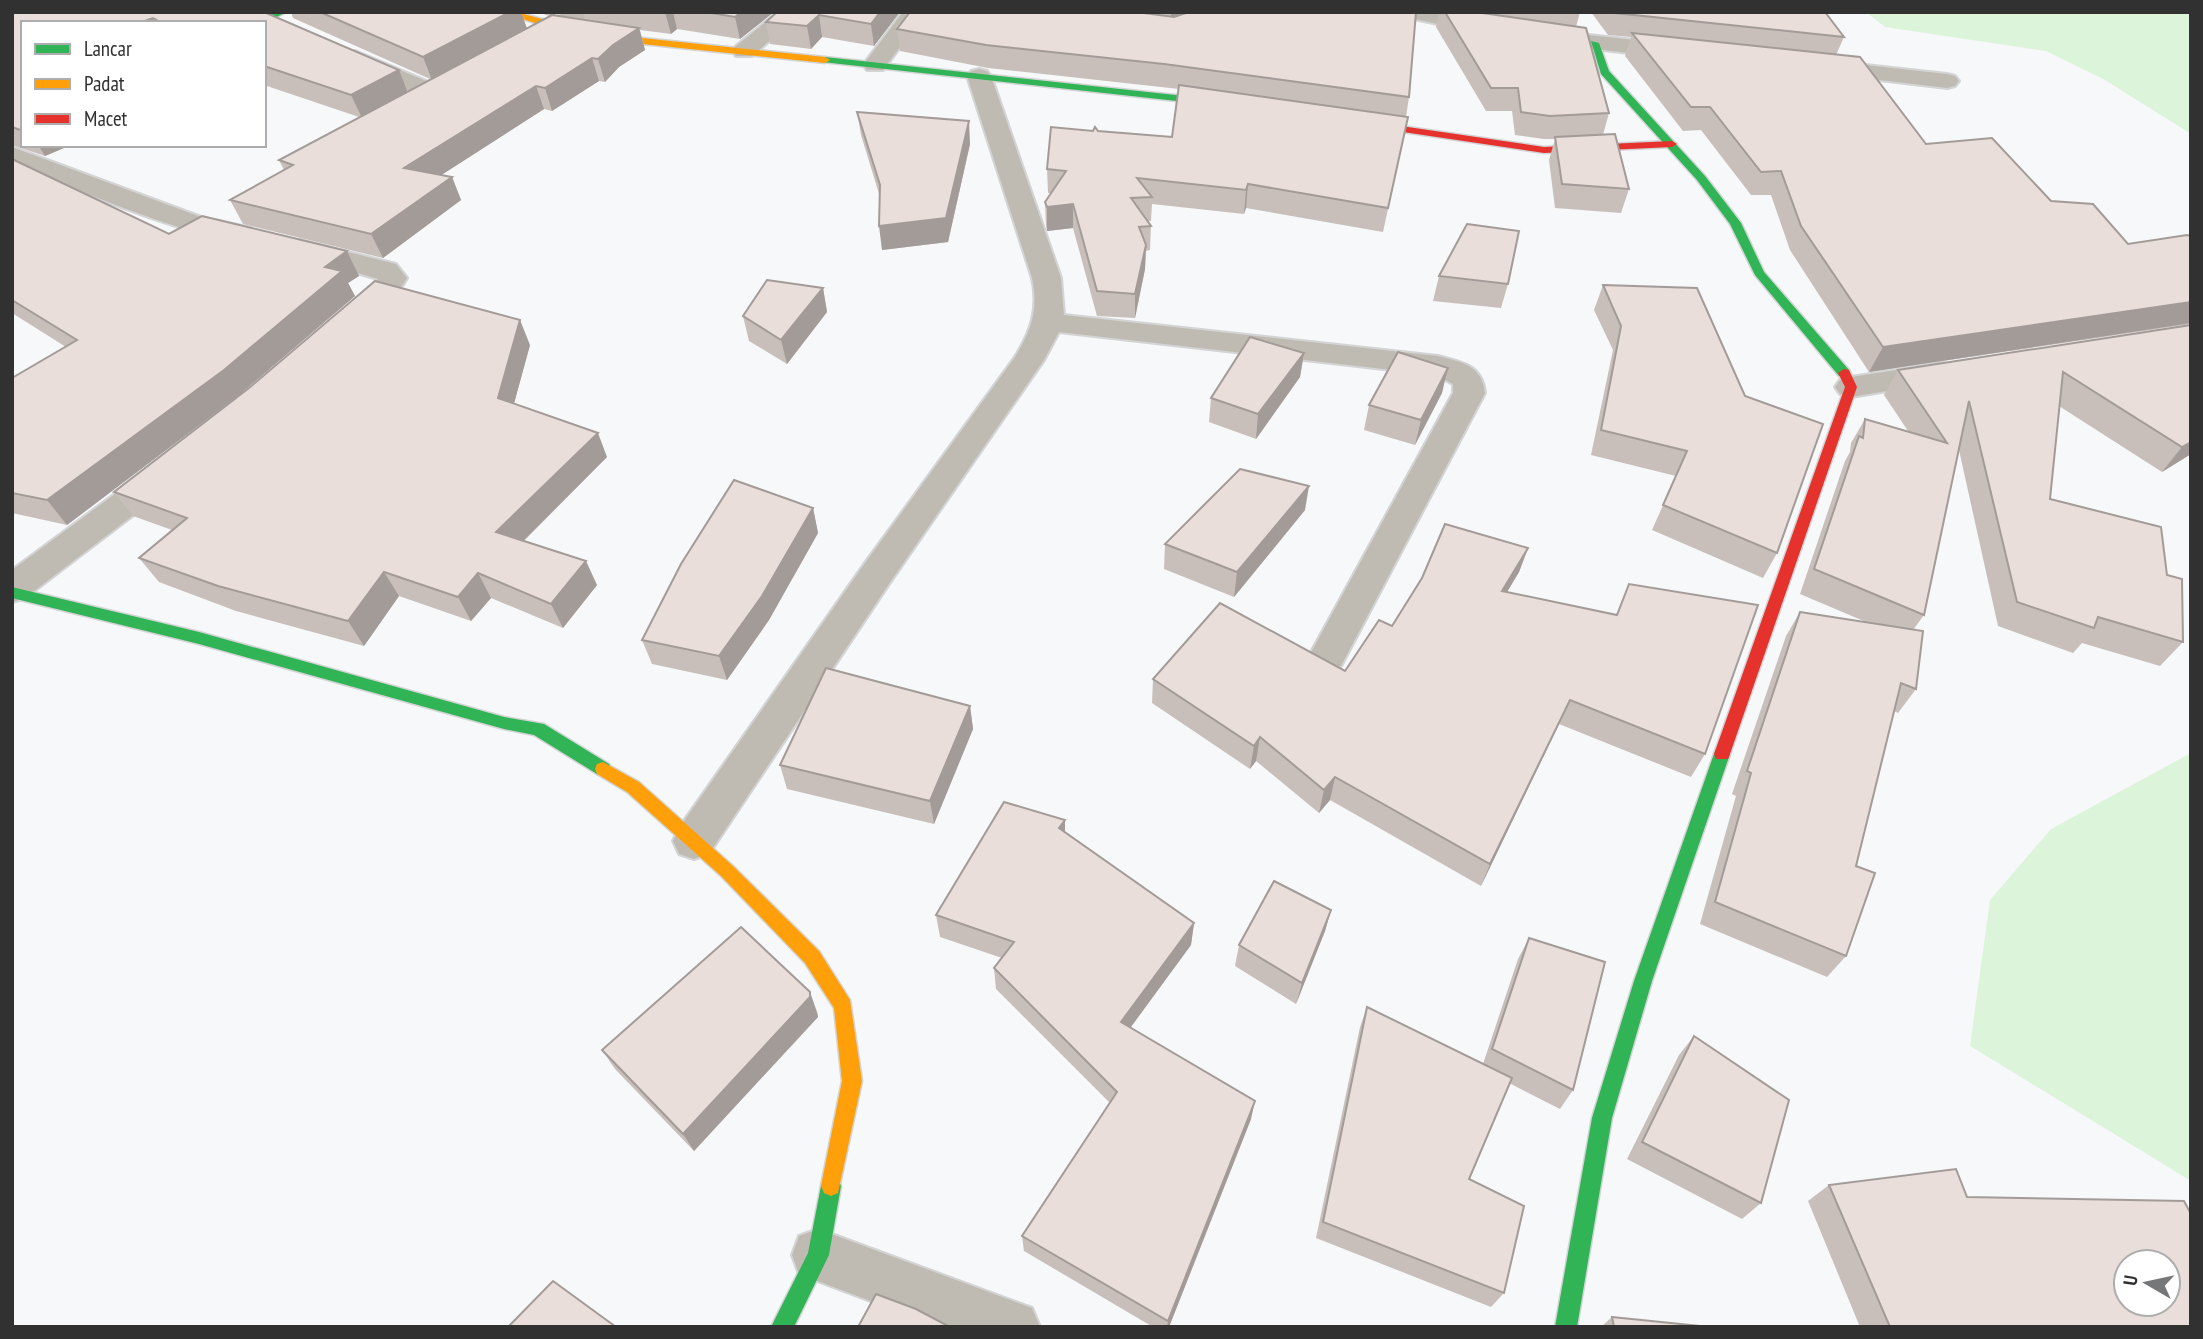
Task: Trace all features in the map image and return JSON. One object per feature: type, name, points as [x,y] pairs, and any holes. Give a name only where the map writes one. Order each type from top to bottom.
[{"type":"street","points":[[505,12],[556,27],[638,40],[1251,107]]},
{"type":"street","points":[[507,54],[582,12]]},
{"type":"street","points":[[744,51],[792,12]]},
{"type":"street","points":[[875,65],[915,12]]},
{"type":"street","points":[[1413,12],[1523,34],[1703,55]]},
{"type":"street","points":[[1566,1327],[1602,1118],[1643,981],[1851,387],[1842,369],[1759,273],[1735,223],[1672,144],[1604,72],[1594,43]]},
{"type":"street","points":[[338,50],[434,93]]},
{"type":"street","points":[[1798,65],[1947,81]]},
{"type":"street","points":[[694,841],[1046,332],[1050,306],[1045,268],[1032,238],[1020,193],[979,76]]},
{"type":"street","points":[[410,106],[458,80]]},
{"type":"street","points":[[1342,120],[1544,150],[1672,144]]},
{"type":"street","points":[[12,155],[193,223],[386,270],[393,278],[389,285],[332,338]]},
{"type":"street","points":[[193,223],[229,204]]},
{"type":"street","points":[[1047,322],[1438,366],[1456,371],[1468,381],[1469,393],[1328,656]]},
{"type":"street","points":[[1851,387],[1973,368]]},
{"type":"street","points":[[12,591],[189,455]]},
{"type":"street","points":[[12,591],[199,638],[504,723],[538,729],[633,787],[694,841],[812,957],[843,1006],[852,1081],[818,1255],[782,1327]]},
{"type":"street","points":[[818,1255],[1013,1327]]},
{"type":"green space","points":[[1866,12],[2191,12],[2191,134],[2105,80],[2046,51],[1885,27]]},
{"type":"green space","points":[[2191,753],[2191,1181],[1970,1046],[1990,900],[2051,829]]},
{"type":"building","points":[[12,12],[264,12],[399,70],[351,95],[266,67],[266,21],[158,21],[153,18],[145,21],[21,21],[21,130],[12,127]]},
{"type":"building","points":[[320,12],[510,12],[423,57]]},
{"type":"building","points":[[705,12],[741,12],[735,17]]},
{"type":"building","points":[[777,12],[880,12],[871,24],[819,15],[807,26],[766,22]]},
{"type":"building","points":[[910,12],[1136,12],[1174,17],[1189,12],[1416,12],[1409,97],[1164,64],[986,45],[897,29]]},
{"type":"building","points":[[1445,12],[1475,12],[1586,28],[1609,113],[1550,116],[1521,112],[1518,88],[1491,88]]},
{"type":"building","points":[[1825,12],[1844,37],[1615,13]]},
{"type":"building","points":[[552,15],[639,28],[613,45],[598,59],[592,58],[545,88],[536,86],[404,168],[452,177],[371,234],[230,200],[293,165],[279,160]]},
{"type":"building","points":[[1632,33],[1860,57],[1926,144],[1992,138],[2051,201],[2093,204],[2128,244],[2191,236],[2191,302],[1883,347],[1801,226],[1781,171],[1761,172],[1710,107],[1691,107]]},
{"type":"building","points":[[1179,85],[1408,117],[1388,208],[1248,184],[1246,190],[1137,178],[1152,197],[1131,198],[1151,226],[1139,227],[1146,245],[1135,294],[1097,291],[1073,204],[1047,207],[1045,202],[1066,171],[1047,169],[1051,127],[1093,131],[1095,127],[1098,131],[1172,137]]},
{"type":"building","points":[[857,112],[969,121],[946,218],[879,226],[880,185]]},
{"type":"building","points":[[1615,134],[1629,189],[1562,184],[1555,137]]},
{"type":"building","points":[[12,159],[169,234],[202,216],[347,251],[325,267],[342,271],[224,370],[47,500],[12,493],[12,378],[77,340],[12,300]]},
{"type":"building","points":[[1467,224],[1519,231],[1508,284],[1439,276]]},
{"type":"building","points":[[767,280],[823,288],[781,340],[743,316]]},
{"type":"building","points":[[375,281],[520,320],[498,398],[598,433],[496,532],[586,561],[551,604],[478,573],[458,597],[384,572],[348,621],[218,586],[139,558],[187,518],[114,492],[249,388]]},
{"type":"building","points":[[1603,285],[1697,288],[1745,396],[1823,424],[1777,553],[1663,505],[1687,451],[1601,430],[1621,326]]},
{"type":"building","points":[[2191,325],[2191,442],[2182,447],[2063,372],[2050,499],[2161,527],[2167,575],[2182,579],[2183,642],[2098,617],[2094,628],[2017,602],[1969,401],[1924,615],[1814,569],[1859,436],[1863,438],[1865,419],[1947,443],[1898,370]]},
{"type":"building","points":[[1250,337],[1304,353],[1258,414],[1211,398]]},
{"type":"building","points":[[1398,352],[1448,368],[1421,420],[1369,405]]},
{"type":"building","points":[[1240,469],[1309,486],[1237,572],[1165,544]]},
{"type":"building","points":[[734,480],[813,508],[762,596],[719,656],[642,640],[681,564]]},
{"type":"building","points":[[1445,524],[1528,548],[1502,591],[1617,615],[1629,584],[1758,605],[1705,754],[1570,700],[1490,864],[1335,777],[1324,790],[1260,737],[1254,746],[1153,679],[1220,603],[1345,671],[1379,620],[1392,626],[1422,578]]},
{"type":"building","points":[[1800,612],[1923,631],[1916,689],[1901,683],[1856,866],[1875,873],[1846,956],[1715,902],[1751,773],[1747,771]]},
{"type":"building","points":[[826,668],[970,706],[930,801],[780,765]]},
{"type":"building","points":[[1004,802],[1065,820],[1059,828],[1194,923],[1121,1022],[1255,1101],[1168,1321],[1022,1236],[1117,1092],[994,968],[1014,942],[936,915]]},
{"type":"building","points":[[1274,881],[1331,910],[1302,983],[1239,945]]},
{"type":"building","points":[[741,927],[810,992],[810,997],[683,1134],[602,1050]]},
{"type":"building","points":[[1529,938],[1605,962],[1573,1090],[1492,1049]]},
{"type":"building","points":[[1367,1007],[1512,1078],[1469,1179],[1524,1206],[1504,1293],[1323,1222]]},
{"type":"building","points":[[1694,1036],[1789,1100],[1761,1203],[1642,1142]]},
{"type":"building","points":[[1956,1169],[1967,1197],[2184,1201],[2191,1214],[2191,1327],[1890,1327],[1829,1185]]},
{"type":"building","points":[[553,1281],[616,1327],[508,1327]]},
{"type":"building","points":[[876,1294],[916,1309],[950,1327],[858,1327]]},
{"type":"building","points":[[1612,1317],[1710,1327],[1614,1327]]},
{"type":"traffic: fast","points":[[260,21],[283,12]]},
{"type":"traffic: fast","points":[[1594,43],[1604,72],[1701,178],[1735,223],[1759,273],[1844,373]]},
{"type":"traffic: fast","points":[[825,60],[1231,104]]},
{"type":"traffic: fast","points":[[12,592],[199,638],[504,723],[538,729],[603,769]]},
{"type":"traffic: fast","points":[[1566,1327],[1602,1118],[1643,981],[1722,754]]},
{"type":"traffic: fast","points":[[782,1327],[818,1255],[831,1186]]},
{"type":"traffic: slow","points":[[505,12],[623,39],[825,60]]},
{"type":"traffic: slow","points":[[603,769],[633,787],[727,871],[812,957],[843,1006],[852,1081],[831,1186]]},
{"type":"traffic: jam","points":[[1353,122],[1544,150],[1672,144]]},
{"type":"traffic: jam","points":[[1722,754],[1851,387],[1844,373]]}]
